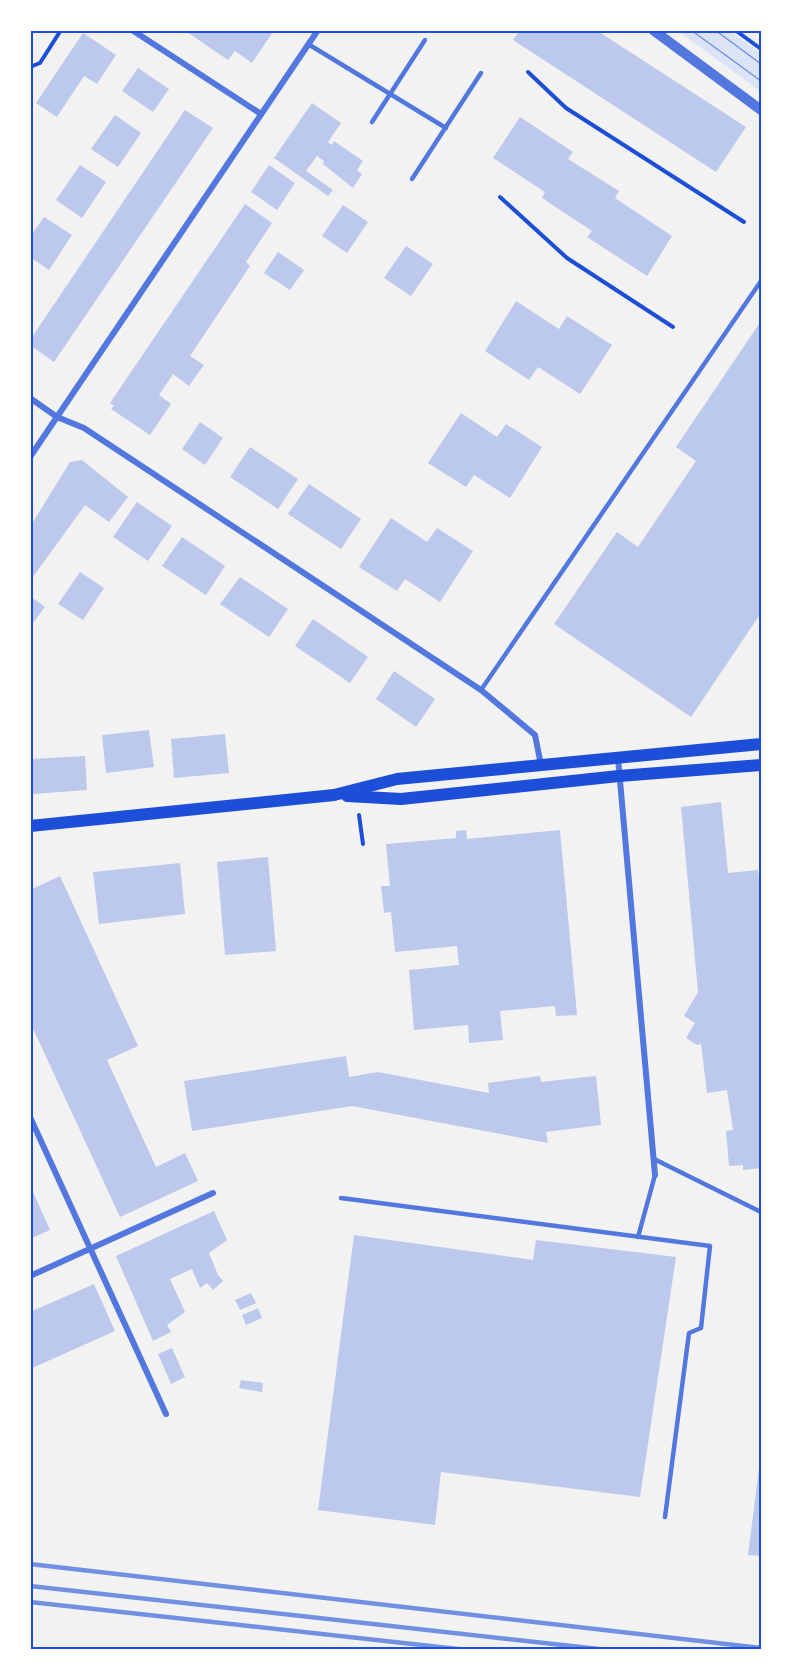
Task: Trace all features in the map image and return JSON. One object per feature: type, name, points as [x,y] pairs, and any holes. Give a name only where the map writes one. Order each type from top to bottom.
[{"type":"main road","points":[[30,826],[334,795],[397,779],[761,744]]},
{"type":"main road","points":[[334,795],[401,800],[619,776],[761,765]]},
{"type":"street","points":[[132,30],[261,114]]},
{"type":"street","points":[[30,457],[318,30]]},
{"type":"street","points":[[653,30],[761,110]]},
{"type":"street","points":[[30,398],[57,417],[84,428],[481,690],[535,735],[541,765]]},
{"type":"street","points":[[618,758],[655,1175]]},
{"type":"street","points":[[30,1117],[166,1414]]},
{"type":"street","points":[[30,1276],[213,1193]]},
{"type":"lane","points":[[372,122],[425,40]]},
{"type":"lane","points":[[308,44],[446,128]]},
{"type":"lane","points":[[412,179],[481,73]]},
{"type":"lane","points":[[481,690],[761,281]]},
{"type":"lane","points":[[654,1159],[761,1212]]},
{"type":"lane","points":[[638,1237],[655,1175]]},
{"type":"lane","points":[[341,1198],[710,1246],[701,1328],[689,1333],[665,1517]]},
{"type":"path","points":[[30,67],[40,63],[61,30]]},
{"type":"path","points":[[735,30],[761,49]]},
{"type":"path","points":[[528,72],[566,108],[744,222]]},
{"type":"path","points":[[500,197],[567,258],[673,327]]},
{"type":"path","points":[[356,797],[363,844]]},
{"type":"shaded area","points":[[677,30],[729,30],[761,54],[761,92]]},
{"type":"building","points":[[184,30],[270,30],[273,32],[252,63],[235,51],[228,60]]},
{"type":"building","points":[[520,30],[596,30],[746,127],[716,172],[513,40]]},
{"type":"building","points":[[83,33],[116,55],[97,84],[84,76],[57,117],[36,103]]},
{"type":"building","points":[[138,68],[169,89],[153,112],[122,91]]},
{"type":"building","points":[[312,103],[341,123],[328,142],[332,145],[334,141],[363,161],[357,170],[362,174],[353,188],[323,164],[324,161],[317,156],[306,171],[333,190],[328,196],[274,158]]},
{"type":"building","points":[[185,110],[213,128],[54,362],[30,345],[30,340]]},
{"type":"building","points":[[115,115],[141,133],[118,167],[91,149]]},
{"type":"building","points":[[520,117],[573,152],[568,159],[619,191],[615,198],[672,236],[647,276],[587,237],[592,231],[542,198],[545,192],[493,158]]},
{"type":"building","points":[[80,165],[106,182],[82,218],[56,200]]},
{"type":"building","points":[[269,165],[295,183],[277,210],[251,192]]},
{"type":"building","points":[[245,204],[272,223],[246,262],[250,266],[190,356],[204,365],[189,386],[173,374],[159,395],[171,404],[150,435],[111,409],[114,406],[110,403]]},
{"type":"building","points":[[343,205],[368,222],[347,253],[322,236]]},
{"type":"building","points":[[44,217],[72,235],[49,270],[30,257],[30,237]]},
{"type":"building","points":[[406,246],[433,264],[411,296],[384,278]]},
{"type":"building","points":[[278,252],[304,270],[290,290],[264,273]]},
{"type":"building","points":[[516,301],[559,329],[567,316],[612,345],[580,394],[538,367],[529,380],[485,351]]},
{"type":"building","points":[[761,321],[761,613],[691,717],[554,624],[617,532],[638,547],[696,461],[676,447]]},
{"type":"building","points":[[461,413],[497,437],[506,424],[542,447],[510,498],[474,475],[466,487],[428,463]]},
{"type":"building","points":[[200,422],[223,438],[205,465],[182,449]]},
{"type":"building","points":[[250,447],[298,479],[278,509],[230,477]]},
{"type":"building","points":[[82,460],[128,497],[109,522],[85,505],[30,581],[30,527],[70,462]]},
{"type":"building","points":[[309,484],[361,519],[341,549],[288,514]]},
{"type":"building","points":[[137,502],[172,526],[148,561],[113,537]]},
{"type":"building","points":[[391,518],[427,542],[437,528],[473,551],[440,602],[405,579],[397,591],[359,567]]},
{"type":"building","points":[[182,537],[225,566],[206,595],[162,566]]},
{"type":"building","points":[[80,572],[104,588],[83,620],[58,604]]},
{"type":"building","points":[[240,577],[288,609],[269,637],[220,604]]},
{"type":"building","points":[[30,596],[45,607],[30,627]]},
{"type":"building","points":[[313,619],[368,657],[350,683],[295,646]]},
{"type":"building","points":[[394,671],[435,699],[416,727],[376,699]]},
{"type":"building","points":[[149,730],[154,767],[106,773],[102,735]]},
{"type":"building","points":[[225,734],[229,773],[174,778],[171,739]]},
{"type":"building","points":[[85,756],[87,790],[33,794],[31,759]]},
{"type":"building","points":[[721,802],[728,873],[758,870],[761,898],[761,1168],[743,1170],[743,1165],[729,1166],[726,1131],[733,1130],[727,1090],[707,1093],[701,1044],[697,1045],[686,1038],[695,1023],[684,1016],[698,992],[681,807]]},
{"type":"building","points":[[466,830],[467,839],[560,830],[577,1015],[556,1016],[555,1006],[500,1011],[503,1040],[469,1043],[468,1025],[414,1030],[409,970],[459,965],[457,946],[395,952],[391,912],[384,913],[381,886],[390,886],[386,844],[456,838],[456,831]]},
{"type":"building","points":[[268,857],[276,951],[225,955],[217,862]]},
{"type":"building","points":[[180,863],[185,914],[99,924],[93,872]]},
{"type":"building","points":[[60,876],[138,1046],[107,1060],[156,1167],[185,1153],[198,1181],[120,1217],[30,1022],[30,890]]},
{"type":"building","points":[[346,1056],[349,1077],[378,1072],[489,1093],[488,1083],[540,1076],[541,1082],[596,1076],[601,1125],[546,1132],[548,1143],[352,1106],[192,1131],[184,1081]]},
{"type":"building","points":[[30,1185],[50,1230],[30,1239]]},
{"type":"building","points":[[214,1211],[227,1240],[209,1253],[223,1281],[213,1290],[207,1283],[200,1288],[192,1269],[170,1279],[185,1312],[167,1325],[171,1332],[153,1341],[116,1256]]},
{"type":"building","points":[[354,1235],[533,1260],[536,1240],[676,1257],[640,1497],[441,1472],[435,1525],[318,1510]]},
{"type":"building","points":[[94,1284],[115,1331],[30,1369],[30,1312]]},
{"type":"building","points":[[251,1293],[256,1303],[240,1310],[235,1300]]},
{"type":"building","points":[[258,1308],[262,1318],[246,1325],[242,1315]]},
{"type":"building","points":[[172,1348],[185,1377],[171,1384],[158,1354]]},
{"type":"building","points":[[241,1380],[263,1383],[262,1392],[239,1388]]},
{"type":"building","points":[[761,1460],[761,1556],[748,1555]]},
{"type":"tram line","points":[[691,30],[761,81]]},
{"type":"tram line","points":[[715,30],[761,64]]},
{"type":"railway","points":[[30,1564],[761,1648]]},
{"type":"railway","points":[[30,1586],[608,1650]]},
{"type":"railway","points":[[30,1602],[467,1650]]}]
